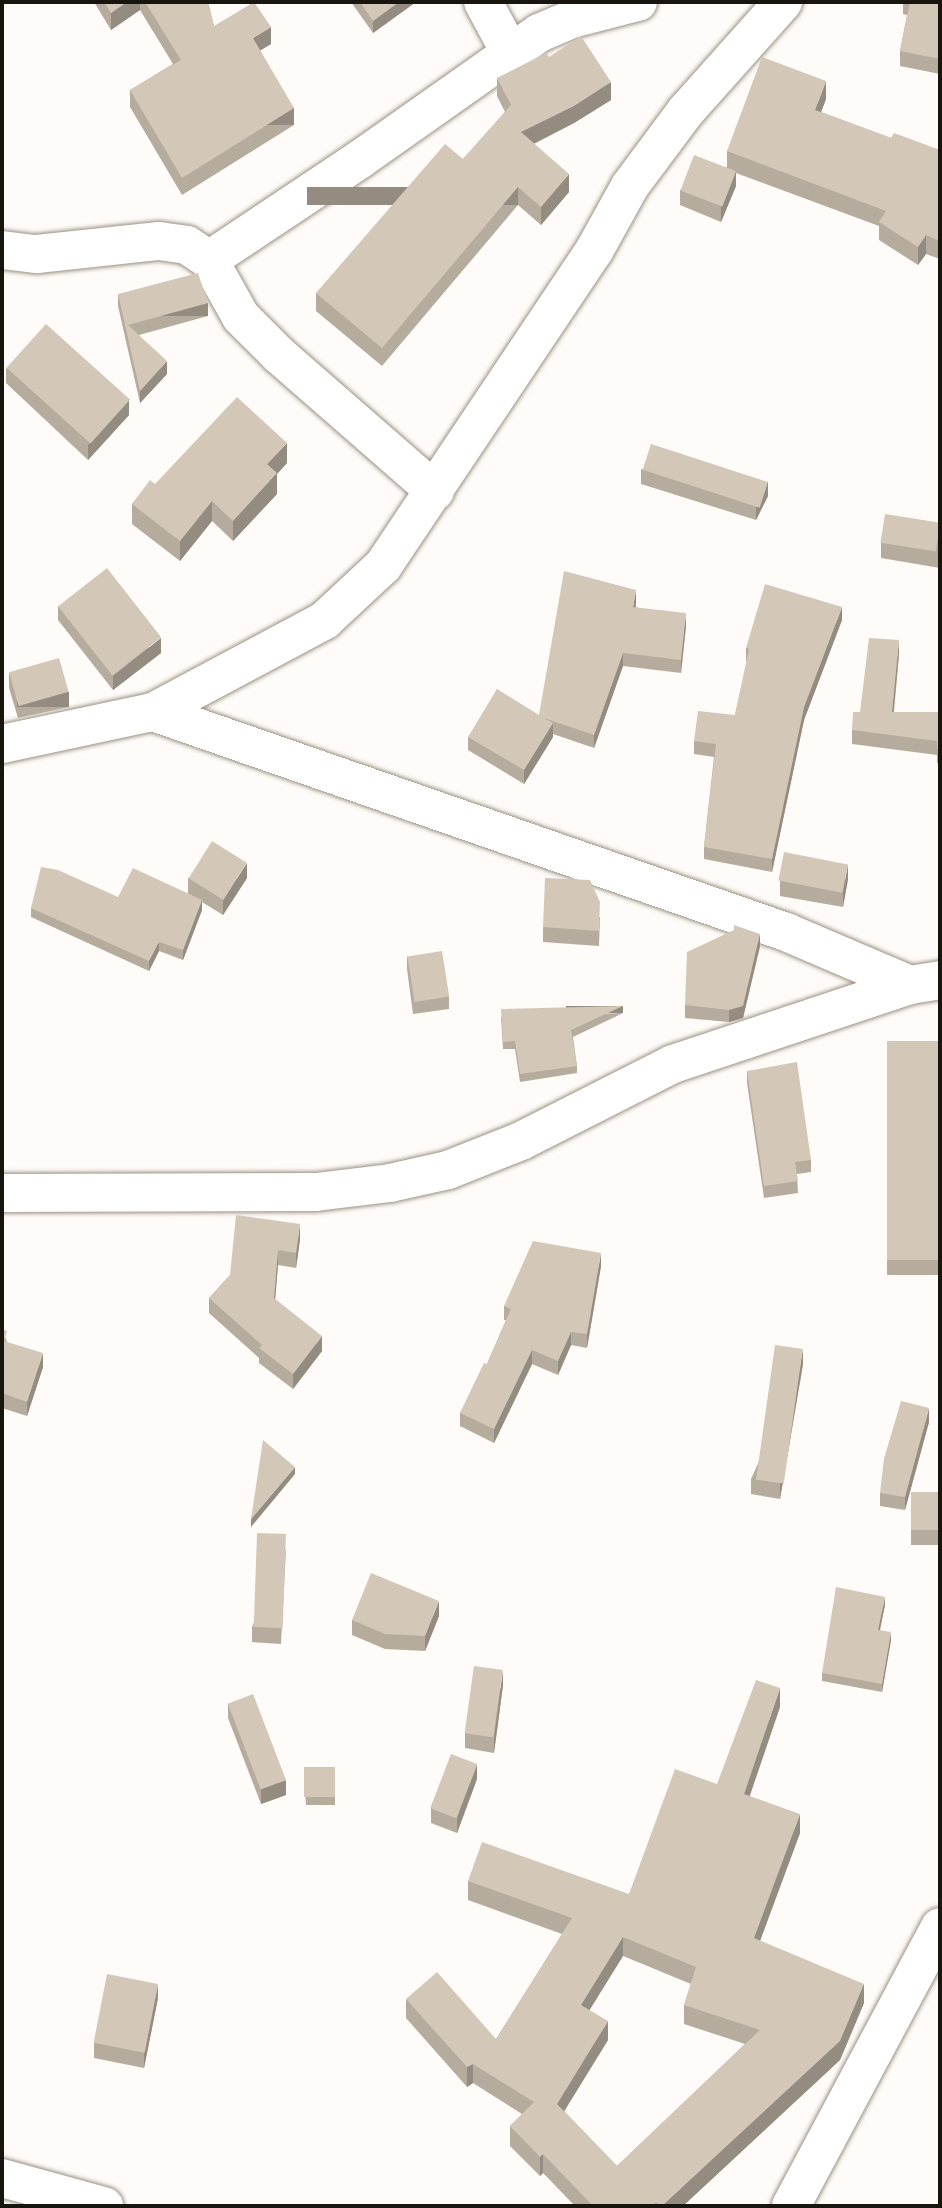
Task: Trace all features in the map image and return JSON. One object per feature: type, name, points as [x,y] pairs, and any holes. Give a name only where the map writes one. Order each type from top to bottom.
[{"type":"street","points":[[484,2],[509,52]]},
{"type":"street","points":[[209,260],[359,160],[539,33],[575,18],[638,2]]},
{"type":"street","points":[[2,744],[153,712],[325,620],[383,566],[594,251],[630,187],[686,111],[783,2]]},
{"type":"street","points":[[2,250],[37,254],[159,241],[187,245],[209,260],[241,317],[279,355],[435,491]]},
{"type":"street","points":[[153,712],[925,983]]},
{"type":"street","points":[[2,1193],[316,1192],[390,1183],[448,1170],[521,1141],[673,1064],[925,983]]},
{"type":"street","points":[[791,2206],[940,1927]]},
{"type":"street","points":[[2,2178],[104,2206]]},
{"type":"building","points":[[104,2],[127,2],[111,13]]},
{"type":"building","points":[[145,2],[208,2],[214,26],[254,2],[271,27],[253,38],[294,108],[182,178],[130,90],[181,60]]},
{"type":"building","points":[[360,2],[399,2],[373,21]]},
{"type":"building","points":[[910,2],[940,2],[940,59],[900,51]]},
{"type":"building","points":[[581,36],[611,82],[574,106],[521,132],[569,174],[541,207],[518,187],[382,348],[316,293],[445,144],[463,159],[511,105],[497,78],[546,53],[549,57]]},
{"type":"building","points":[[762,57],[826,81],[815,110],[891,138],[894,133],[940,150],[940,241],[926,235],[918,247],[879,222],[886,211],[727,151]]},
{"type":"building","points":[[694,155],[736,171],[722,207],[680,190]]},
{"type":"building","points":[[198,273],[208,303],[128,325],[167,361],[140,391],[118,294]]},
{"type":"building","points":[[46,324],[130,400],[90,443],[7,368]]},
{"type":"building","points":[[237,397],[287,443],[267,464],[277,473],[233,521],[212,501],[180,541],[132,504],[150,480],[155,484]]},
{"type":"building","points":[[651,444],[768,482],[760,508],[643,470]]},
{"type":"building","points":[[885,514],[940,523],[936,551],[880,543]]},
{"type":"building","points":[[107,568],[161,637],[112,676],[58,606]]},
{"type":"building","points":[[564,571],[636,590],[633,607],[686,613],[681,660],[623,653],[594,735],[544,718],[553,723],[524,770],[468,737],[497,689],[539,715]]},
{"type":"building","points":[[765,584],[842,607],[804,707],[772,859],[704,847],[716,744],[694,741],[698,711],[735,715],[749,649],[746,648]]},
{"type":"building","points":[[869,638],[899,640],[892,712],[940,712],[940,749],[937,749],[937,741],[852,730],[853,712],[860,712]]},
{"type":"building","points":[[59,658],[69,692],[19,706],[9,672]]},
{"type":"building","points":[[212,841],[247,863],[223,900],[189,878]]},
{"type":"building","points":[[784,852],[848,864],[842,893],[778,880]]},
{"type":"building","points":[[41,867],[58,870],[118,897],[133,868],[202,900],[183,950],[159,942],[149,961],[31,908]]},
{"type":"building","points":[[545,878],[590,880],[600,902],[599,931],[543,927]]},
{"type":"building","points":[[734,925],[760,934],[743,1006],[729,1010],[685,1005],[687,952],[734,930]]},
{"type":"building","points":[[442,951],[449,996],[415,1002],[407,956]]},
{"type":"building","points":[[623,1006],[571,1030],[577,1066],[520,1074],[515,1041],[503,1042],[501,1009]]},
{"type":"building","points":[[887,1041],[940,1041],[940,1260],[887,1260]]},
{"type":"building","points":[[797,1062],[811,1160],[795,1162],[798,1181],[764,1186],[747,1071]]},
{"type":"building","points":[[236,1215],[300,1224],[296,1253],[278,1250],[274,1298],[322,1336],[293,1374],[259,1348],[262,1345],[209,1298],[230,1275]]},
{"type":"building","points":[[533,1241],[601,1253],[587,1334],[571,1332],[558,1361],[532,1350],[494,1429],[460,1413],[484,1363],[487,1364],[511,1309],[504,1306]]},
{"type":"building","points":[[2,1329],[7,1331],[4,1341],[43,1353],[27,1402],[2,1393]]},
{"type":"building","points":[[775,1345],[803,1349],[784,1484],[756,1480]]},
{"type":"building","points":[[901,1401],[929,1408],[905,1497],[880,1493],[884,1459]]},
{"type":"building","points":[[263,1440],[295,1467],[251,1519]]},
{"type":"building","points":[[911,1492],[940,1492],[940,1530],[911,1530]]},
{"type":"building","points":[[257,1533],[286,1534],[283,1628],[254,1627]]},
{"type":"building","points":[[371,1573],[439,1601],[425,1636],[385,1634],[352,1620]]},
{"type":"building","points":[[836,1587],[885,1597],[878,1630],[891,1632],[882,1684],[822,1673]]},
{"type":"building","points":[[474,1666],[503,1670],[493,1737],[465,1733]]},
{"type":"building","points":[[756,1680],[780,1688],[744,1794],[800,1814],[754,1938],[864,1984],[840,2041],[662,2206],[656,2202],[652,2206],[593,2206],[543,2154],[540,2157],[510,2126],[534,2102],[473,2064],[467,2067],[406,1999],[437,1972],[496,2039],[572,1918],[468,1881],[482,1842],[629,1894],[675,1769],[717,1784]],"holes":[[[623,1937],[696,1967],[684,2005],[760,2030],[617,2166],[557,2104],[608,2021],[581,2005]]]},
{"type":"building","points":[[253,1694],[286,1780],[261,1790],[228,1704]]},
{"type":"building","points":[[451,1754],[477,1764],[456,1818],[430,1808]]},
{"type":"building","points":[[304,1767],[335,1767],[335,1797],[304,1797]]},
{"type":"building","points":[[107,1974],[158,1984],[145,2053],[94,2043]]}]
